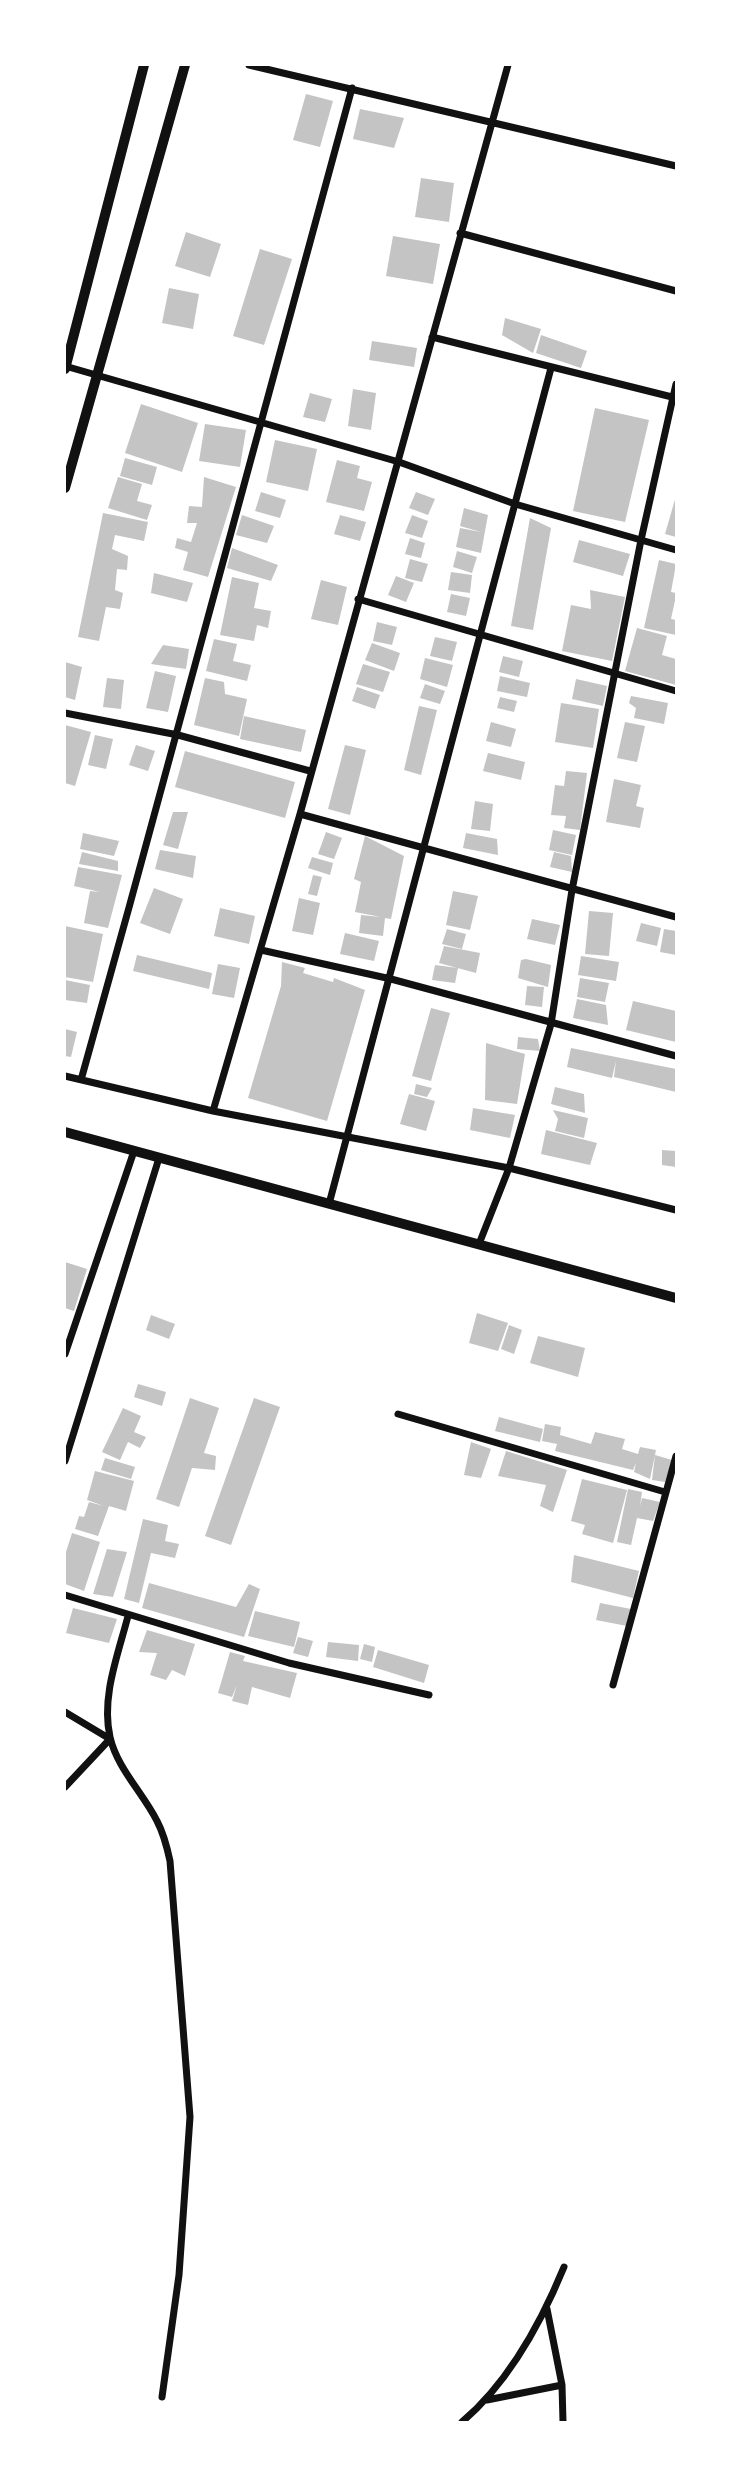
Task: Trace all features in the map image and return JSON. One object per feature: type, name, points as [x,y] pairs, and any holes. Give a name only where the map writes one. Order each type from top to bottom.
[{"type":"street","points":[[144,65],[65,367],[98,374],[399,462],[515,504],[676,550]]},
{"type":"street","points":[[65,488],[185,65]]},
{"type":"street","points":[[249,65],[491,119],[676,166]]},
{"type":"street","points":[[213,1111],[300,814],[508,65]]},
{"type":"street","points":[[81,1080],[178,735],[259,422],[352,88]]},
{"type":"street","points":[[460,233],[676,291]]},
{"type":"street","points":[[432,337],[675,398]]},
{"type":"street","points":[[329,1205],[551,368]]},
{"type":"street","points":[[479,1244],[509,1168],[551,1024],[572,890],[676,384]]},
{"type":"street","points":[[358,599],[676,691]]},
{"type":"street","points":[[65,713],[178,735],[310,771]]},
{"type":"street","points":[[300,814],[425,846],[572,890],[676,917]]},
{"type":"street","points":[[261,950],[391,979],[676,1056]]},
{"type":"street","points":[[65,1076],[213,1111],[509,1168],[676,1210]]},
{"type":"street","points":[[65,1132],[676,1298]]},
{"type":"street","points":[[65,1353],[134,1151]]},
{"type":"street","points":[[65,1461],[159,1158]]},
{"type":"street","points":[[398,1414],[665,1492]]},
{"type":"street","points":[[613,1685],[665,1492],[673,1478],[676,1456]]},
{"type":"street","points":[[65,1595],[289,1663],[429,1695]]},
{"type":"street","points":[[128,1616],[108,1697],[110,1739],[119,1760],[157,1819],[165,1837],[170,1861],[190,2117],[180,2275],[162,2397]]},
{"type":"street","points":[[65,1712],[110,1739]]},
{"type":"street","points":[[65,1787],[110,1739]]},
{"type":"street","points":[[461,2422],[487,2400],[547,2308],[564,2267]]},
{"type":"street","points":[[547,2308],[562,2385],[564,2422]]},
{"type":"street","points":[[487,2400],[562,2385]]},
{"type":"building","points":[[306,94],[333,101],[320,147],[293,140]]},
{"type":"building","points":[[360,109],[404,118],[394,148],[353,139]]},
{"type":"building","points":[[421,178],[454,183],[449,222],[415,217]]},
{"type":"building","points":[[186,232],[221,244],[210,277],[175,266]]},
{"type":"building","points":[[393,236],[440,244],[433,284],[386,276]]},
{"type":"building","points":[[260,249],[292,259],[264,345],[233,336]]},
{"type":"building","points":[[169,288],[199,294],[193,329],[162,323]]},
{"type":"building","points":[[505,318],[541,329],[533,353],[502,335]]},
{"type":"building","points":[[541,335],[587,351],[581,368],[536,353]]},
{"type":"building","points":[[372,341],[417,348],[414,367],[369,360]]},
{"type":"building","points":[[353,389],[376,393],[371,430],[348,426]]},
{"type":"building","points":[[310,393],[332,399],[325,422],[303,417]]},
{"type":"building","points":[[141,404],[198,423],[182,472],[125,453]]},
{"type":"building","points":[[595,408],[649,420],[625,522],[573,511]]},
{"type":"building","points":[[205,424],[246,430],[240,467],[199,461]]},
{"type":"building","points":[[275,440],[317,449],[308,491],[266,482]]},
{"type":"building","points":[[125,458],[157,467],[152,485],[120,476]]},
{"type":"building","points":[[337,460],[360,466],[357,478],[372,482],[364,511],[326,502]]},
{"type":"building","points":[[118,477],[142,484],[137,501],[152,505],[147,520],[108,508]]},
{"type":"building","points":[[204,477],[236,487],[208,577],[183,570],[188,552],[175,548],[177,538],[191,542],[197,523],[187,523],[189,506],[202,507]]},
{"type":"building","points":[[261,492],[286,500],[280,518],[255,511]]},
{"type":"building","points":[[416,492],[435,499],[428,515],[409,508]]},
{"type":"building","points":[[676,496],[676,537],[665,534]]},
{"type":"building","points":[[464,508],[488,515],[481,553],[456,547],[460,528],[481,532],[460,526]]},
{"type":"building","points":[[103,513],[148,522],[144,541],[115,535],[112,549],[128,556],[127,570],[117,569],[115,590],[123,593],[120,609],[106,607],[99,641],[78,637]]},
{"type":"building","points":[[242,515],[274,526],[267,543],[236,535]]},
{"type":"building","points":[[340,515],[366,522],[360,541],[334,534]]},
{"type":"building","points":[[412,515],[428,521],[422,538],[405,533]]},
{"type":"building","points":[[530,518],[551,528],[533,630],[511,626]]},
{"type":"building","points":[[410,538],[425,543],[421,558],[405,554]]},
{"type":"building","points":[[579,540],[630,554],[623,576],[573,562]]},
{"type":"building","points":[[232,548],[278,565],[271,581],[227,568]]},
{"type":"building","points":[[457,551],[477,557],[472,573],[453,567]]},
{"type":"building","points":[[410,559],[428,564],[422,582],[405,578]]},
{"type":"building","points":[[659,560],[676,564],[671,592],[676,593],[676,596],[671,619],[676,620],[676,635],[644,628]]},
{"type":"building","points":[[451,572],[472,575],[470,593],[448,590]]},
{"type":"building","points":[[154,573],[193,583],[187,602],[151,593]]},
{"type":"building","points":[[396,576],[414,583],[406,602],[388,595]]},
{"type":"building","points":[[232,577],[259,583],[254,608],[271,611],[268,628],[257,625],[254,641],[220,635]]},
{"type":"building","points":[[321,580],[347,587],[338,625],[311,619]]},
{"type":"building","points":[[590,590],[625,597],[612,661],[562,651],[571,605],[591,609]]},
{"type":"building","points":[[451,594],[470,598],[466,616],[447,612]]},
{"type":"building","points":[[377,622],[397,627],[392,645],[373,641]]},
{"type":"building","points":[[637,628],[667,636],[662,655],[676,659],[676,685],[625,671]]},
{"type":"building","points":[[435,637],[457,642],[452,661],[430,656]]},
{"type":"building","points":[[214,639],[237,644],[233,661],[251,665],[247,681],[206,671]]},
{"type":"building","points":[[372,643],[400,653],[394,671],[365,660]]},
{"type":"building","points":[[163,645],[189,649],[186,669],[151,664]]},
{"type":"building","points":[[503,656],[523,661],[519,677],[499,672]]},
{"type":"building","points":[[425,658],[453,665],[447,687],[420,679]]},
{"type":"building","points":[[65,662],[82,667],[75,700],[65,697]]},
{"type":"building","points":[[363,664],[390,672],[383,692],[356,684]]},
{"type":"building","points":[[155,671],[176,676],[168,712],[146,708]]},
{"type":"building","points":[[500,676],[530,683],[527,697],[497,691]]},
{"type":"building","points":[[107,678],[124,680],[121,709],[103,707]]},
{"type":"building","points":[[205,678],[224,682],[225,694],[247,699],[239,736],[194,725]]},
{"type":"building","points":[[576,679],[607,686],[603,706],[572,699]]},
{"type":"building","points":[[425,684],[445,691],[440,704],[420,698]]},
{"type":"building","points":[[357,687],[380,695],[375,709],[352,701]]},
{"type":"building","points":[[631,696],[668,703],[664,724],[634,718],[636,708],[629,703]]},
{"type":"building","points":[[500,697],[517,701],[514,712],[497,708]]},
{"type":"building","points":[[561,703],[599,709],[593,748],[555,742]]},
{"type":"building","points":[[419,706],[437,710],[421,775],[404,770]]},
{"type":"building","points":[[244,716],[306,730],[301,752],[240,739]]},
{"type":"building","points":[[491,722],[516,729],[511,747],[486,741]]},
{"type":"building","points":[[625,722],[645,726],[637,762],[617,758]]},
{"type":"building","points":[[65,725],[91,732],[75,786],[65,783]]},
{"type":"building","points":[[95,735],[113,739],[106,769],[88,765]]},
{"type":"building","points":[[136,745],[155,751],[148,771],[129,765]]},
{"type":"building","points":[[345,745],[366,750],[350,815],[328,809]]},
{"type":"building","points":[[185,751],[295,782],[285,818],[175,787]]},
{"type":"building","points":[[488,753],[525,762],[521,780],[483,771]]},
{"type":"building","points":[[566,771],[587,773],[580,830],[564,828],[566,816],[551,815],[555,785],[564,786]]},
{"type":"building","points":[[614,779],[641,785],[636,806],[644,808],[640,828],[606,822]]},
{"type":"building","points":[[475,801],[493,804],[490,831],[471,829]]},
{"type":"building","points":[[173,812],[188,812],[178,849],[163,845]]},
{"type":"building","points":[[553,830],[576,835],[572,855],[549,850]]},
{"type":"building","points":[[326,832],[342,838],[334,859],[318,854]]},
{"type":"building","points":[[83,833],[119,841],[114,856],[80,849]]},
{"type":"building","points":[[466,833],[497,839],[498,855],[463,848]]},
{"type":"building","points":[[365,836],[404,856],[391,919],[385,918],[383,936],[359,933],[361,915],[381,917],[355,912],[361,882],[354,879]]},
{"type":"building","points":[[160,850],[196,856],[193,878],[155,869]]},
{"type":"building","points":[[82,852],[118,861],[118,871],[79,864]]},
{"type":"building","points":[[554,852],[571,856],[572,872],[550,867]]},
{"type":"building","points":[[312,857],[333,863],[330,875],[308,868]]},
{"type":"building","points":[[78,867],[122,875],[108,928],[84,923],[90,891],[100,892],[74,886]]},
{"type":"building","points":[[313,875],[322,877],[317,896],[308,894]]},
{"type":"building","points":[[154,888],[183,899],[170,934],[140,923]]},
{"type":"building","points":[[453,891],[478,896],[470,930],[446,925]]},
{"type":"building","points":[[299,898],[320,903],[313,935],[292,931]]},
{"type":"building","points":[[220,908],[255,916],[249,944],[214,936]]},
{"type":"building","points":[[589,911],[613,913],[609,956],[585,954]]},
{"type":"building","points":[[532,919],[560,925],[555,945],[527,939]]},
{"type":"building","points":[[641,923],[661,928],[657,946],[636,941]]},
{"type":"building","points":[[65,926],[103,934],[93,982],[65,977]]},
{"type":"building","points":[[447,929],[466,934],[462,949],[442,944]]},
{"type":"building","points":[[664,929],[676,931],[676,955],[660,952]]},
{"type":"building","points":[[345,933],[379,941],[374,961],[340,954]]},
{"type":"building","points":[[444,946],[480,953],[476,973],[439,963]]},
{"type":"building","points":[[137,955],[212,973],[209,989],[133,971]]},
{"type":"building","points":[[581,956],[619,962],[616,981],[578,975]]},
{"type":"building","points":[[521,960],[551,965],[548,987],[518,978]]},
{"type":"building","points":[[282,962],[305,968],[303,973],[333,982],[334,978],[365,990],[327,1121],[248,1098],[281,986]]},
{"type":"building","points":[[218,964],[240,968],[234,998],[212,994]]},
{"type":"building","points":[[435,965],[458,968],[455,983],[432,980]]},
{"type":"building","points":[[580,978],[609,983],[605,1002],[577,997]]},
{"type":"building","points":[[65,980],[90,985],[87,1003],[65,1000]]},
{"type":"building","points":[[527,986],[544,987],[542,1007],[525,1005]]},
{"type":"building","points":[[577,999],[606,1005],[608,1025],[573,1018]]},
{"type":"building","points":[[633,1001],[676,1011],[676,1042],[626,1030]]},
{"type":"building","points":[[431,1008],[450,1013],[431,1081],[412,1076]]},
{"type":"building","points":[[65,1029],[77,1032],[71,1057],[65,1056]]},
{"type":"building","points":[[518,1037],[538,1039],[540,1051],[517,1049]]},
{"type":"building","points":[[486,1043],[525,1054],[517,1104],[485,1100]]},
{"type":"building","points":[[571,1048],[676,1069],[676,1092],[614,1077],[616,1061],[612,1078],[567,1067]]},
{"type":"building","points":[[416,1084],[432,1088],[427,1097],[414,1094]]},
{"type":"building","points":[[555,1087],[584,1094],[585,1113],[551,1104]]},
{"type":"building","points":[[409,1094],[435,1101],[426,1131],[400,1124]]},
{"type":"building","points":[[473,1108],[515,1115],[510,1138],[470,1130]]},
{"type":"building","points":[[553,1110],[588,1118],[584,1138],[555,1131],[558,1119]]},
{"type":"building","points":[[546,1130],[597,1143],[590,1165],[541,1154]]},
{"type":"building","points":[[662,1150],[676,1151],[676,1167],[662,1165]]},
{"type":"building","points":[[65,1262],[87,1269],[74,1311],[65,1308]]},
{"type":"building","points":[[477,1313],[508,1323],[498,1351],[469,1343]]},
{"type":"building","points":[[151,1315],[175,1324],[169,1339],[146,1330]]},
{"type":"building","points":[[509,1325],[522,1330],[514,1354],[501,1349]]},
{"type":"building","points":[[538,1336],[585,1348],[578,1377],[530,1363]]},
{"type":"building","points":[[138,1384],[166,1392],[162,1406],[134,1397]]},
{"type":"building","points":[[190,1398],[219,1408],[204,1453],[216,1456],[215,1470],[192,1468],[179,1507],[156,1499]]},
{"type":"building","points":[[254,1398],[280,1407],[231,1545],[205,1536]]},
{"type":"building","points":[[123,1408],[141,1416],[134,1432],[146,1437],[140,1448],[128,1442],[120,1460],[102,1452]]},
{"type":"building","points":[[499,1417],[543,1429],[540,1442],[495,1431]]},
{"type":"building","points":[[545,1424],[561,1427],[560,1435],[591,1444],[595,1432],[625,1439],[622,1449],[638,1454],[640,1447],[656,1450],[650,1479],[634,1472],[636,1463],[633,1470],[555,1451],[557,1444],[542,1441]]},
{"type":"building","points":[[471,1442],[491,1449],[481,1478],[464,1475]]},
{"type":"building","points":[[506,1451],[567,1470],[553,1512],[540,1506],[546,1485],[498,1476]]},
{"type":"building","points":[[655,1455],[672,1460],[665,1482],[652,1480]]},
{"type":"building","points":[[105,1458],[135,1467],[131,1479],[101,1470]]},
{"type":"building","points":[[95,1471],[134,1481],[126,1511],[109,1506],[98,1536],[75,1529],[79,1516],[84,1517],[89,1502],[104,1506],[87,1500]]},
{"type":"building","points":[[582,1479],[627,1490],[613,1543],[582,1534],[585,1525],[571,1521]]},
{"type":"building","points":[[628,1489],[642,1492],[640,1506],[642,1498],[660,1502],[653,1521],[637,1518],[631,1545],[617,1542]]},
{"type":"building","points":[[143,1519],[168,1525],[165,1541],[179,1544],[175,1558],[151,1553],[139,1603],[124,1599]]},
{"type":"building","points":[[72,1533],[100,1542],[84,1591],[65,1584],[65,1555]]},
{"type":"building","points":[[107,1549],[127,1552],[113,1597],[93,1594]]},
{"type":"building","points":[[574,1555],[639,1571],[633,1598],[571,1582]]},
{"type":"building","points":[[149,1583],[236,1607],[249,1584],[260,1589],[244,1637],[142,1608]]},
{"type":"building","points":[[600,1603],[631,1609],[627,1626],[596,1620]]},
{"type":"building","points":[[73,1608],[117,1619],[109,1643],[66,1633]]},
{"type":"building","points":[[255,1611],[300,1622],[294,1647],[248,1636]]},
{"type":"building","points":[[147,1630],[195,1644],[185,1676],[172,1670],[166,1680],[150,1675],[157,1653],[139,1652]]},
{"type":"building","points":[[298,1637],[313,1641],[308,1657],[293,1653]]},
{"type":"building","points":[[328,1642],[359,1645],[358,1661],[326,1657]]},
{"type":"building","points":[[364,1644],[375,1647],[372,1662],[360,1659]]},
{"type":"building","points":[[378,1650],[429,1665],[424,1683],[373,1667]]},
{"type":"building","points":[[230,1652],[245,1656],[243,1661],[297,1673],[290,1698],[252,1687],[248,1705],[232,1701],[237,1685],[232,1697],[218,1693]]}]
